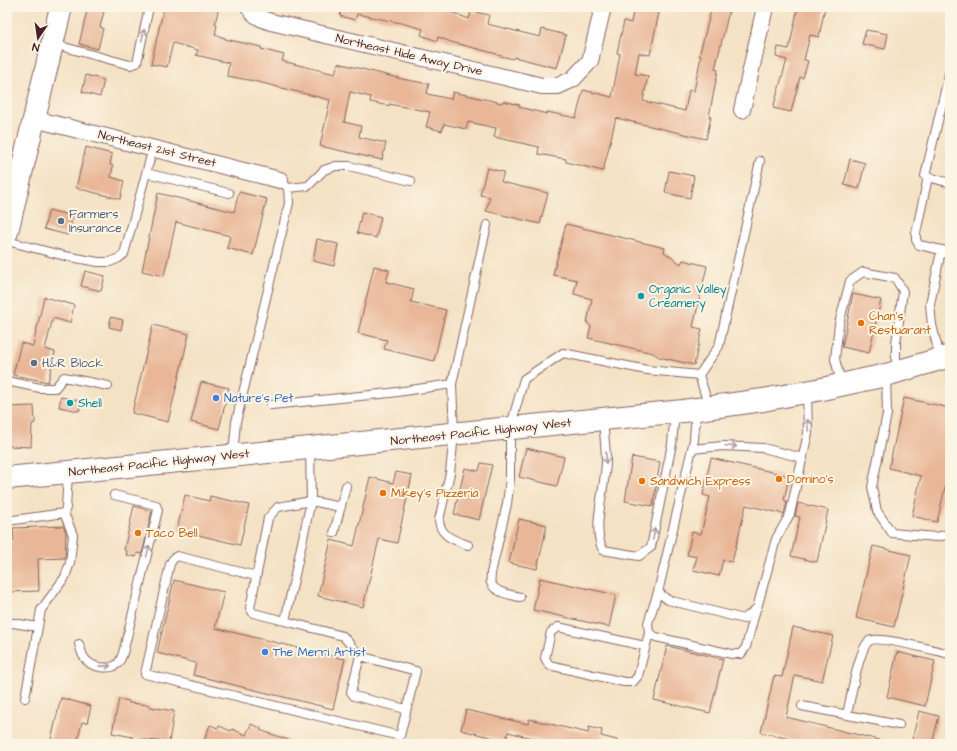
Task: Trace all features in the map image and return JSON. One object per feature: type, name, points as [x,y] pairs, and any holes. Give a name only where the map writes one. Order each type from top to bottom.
[{"type":"main road","points":[[7,232],[61,7]]},
{"type":"main road","name":"Northeast Pacific Highway West","points":[[7,478],[703,409],[763,400],[841,385],[891,373],[945,357]]},
{"type":"street","name":"Northeast Hide Away Drive","points":[[249,7],[253,13],[262,19],[272,22],[542,86],[558,86],[574,79],[590,61],[603,7]]},
{"type":"street","points":[[742,110],[765,7]]},
{"type":"street","name":"Northeast 21st Street","points":[[34,119],[153,148],[284,184]]},
{"type":"lane","points":[[52,43],[130,65],[136,63],[149,7]]},
{"type":"lane","points":[[950,70],[925,176],[950,183]]},
{"type":"lane","points":[[7,241],[65,256],[98,262],[110,262],[120,258],[124,254],[153,148]]},
{"type":"lane","points":[[646,646],[558,627],[551,632],[546,658],[549,665],[624,682],[633,682],[638,676],[646,646],[649,633],[648,623],[658,592],[694,440],[703,409],[699,375],[719,346],[760,160]]},
{"type":"lane","points":[[233,456],[236,422],[289,203],[284,184],[308,186],[324,170],[336,166],[349,166],[411,180]]},
{"type":"lane","points":[[146,173],[229,193]]},
{"type":"lane","points":[[928,177],[916,233],[916,240],[919,245],[948,250]]},
{"type":"lane","points":[[468,545],[449,537],[442,532],[439,520],[450,473],[454,434],[452,384],[486,225]]},
{"type":"lane","points":[[945,357],[932,325],[930,304],[940,256],[948,250]]},
{"type":"lane","points":[[841,385],[835,359],[839,324],[850,281],[863,272],[895,278],[903,291],[891,373],[887,414],[872,487],[877,511],[892,533],[936,537],[950,534]]},
{"type":"lane","points":[[520,597],[502,593],[490,583],[507,504],[510,479],[510,429],[524,379],[562,352],[647,370],[699,375]]},
{"type":"lane","points":[[7,381],[40,388],[55,388],[64,377],[108,386]]},
{"type":"lane","points":[[271,405],[390,393],[452,384]]},
{"type":"lane","points":[[649,633],[656,637],[732,654],[741,654],[746,647],[776,539],[790,514],[808,433],[807,392]]},
{"type":"lane","points":[[603,420],[606,461],[599,526],[600,543],[603,550],[639,556],[651,547],[672,444],[675,412]]},
{"type":"lane","points":[[692,449],[723,446],[763,448],[803,458]]},
{"type":"lane","points":[[285,620],[311,501],[310,448]]},
{"type":"lane","points":[[26,698],[41,610],[65,577],[70,563],[73,535],[64,513],[66,508],[68,472]]},
{"type":"lane","points":[[334,533],[346,486]]},
{"type":"lane","points":[[79,644],[81,653],[86,661],[94,665],[103,668],[119,663],[123,653],[158,510],[156,505],[114,495]]},
{"type":"lane","points":[[256,576],[177,556],[173,559],[170,564],[145,674],[400,736],[416,671],[360,656],[343,636],[253,613],[250,608],[268,518],[278,507],[311,501],[341,507]]},
{"type":"lane","points":[[7,521],[64,513]]},
{"type":"lane","points":[[658,592],[668,600],[744,619],[757,608]]},
{"type":"lane","points":[[7,622],[38,627]]},
{"type":"lane","points":[[847,714],[858,663],[864,648],[869,641],[876,639],[950,654]]},
{"type":"lane","points":[[360,656],[351,692],[354,696],[406,709]]},
{"type":"lane","points":[[802,706],[898,725]]},
{"type":"building","points":[[88,7],[105,7],[100,27],[103,28],[98,49],[79,44]]},
{"type":"building","points":[[164,7],[219,7],[215,24],[217,25],[215,35],[225,39],[261,47],[261,49],[284,55],[282,61],[335,74],[338,63],[429,84],[427,94],[451,99],[453,92],[502,103],[503,101],[520,105],[519,107],[547,114],[547,112],[576,118],[583,90],[612,97],[620,54],[617,53],[624,21],[631,23],[634,7],[660,7],[650,55],[639,53],[635,74],[648,76],[643,101],[685,111],[689,90],[694,91],[701,56],[699,56],[712,7],[730,7],[715,69],[718,70],[706,139],[616,118],[603,171],[566,162],[566,159],[538,154],[539,147],[494,137],[496,128],[468,122],[466,129],[444,124],[442,131],[426,127],[430,112],[370,102],[371,97],[350,92],[344,122],[361,126],[359,137],[386,143],[382,160],[320,146],[330,100],[254,81],[227,76],[229,63],[196,55],[198,50],[173,43],[167,67],[151,64]]},
{"type":"building","points":[[342,7],[438,7],[469,19],[471,11],[489,15],[487,24],[540,37],[542,29],[566,35],[557,68],[514,57],[513,59],[497,55],[438,37],[437,41],[421,35],[423,29],[401,23],[357,14],[355,20],[340,16]]},
{"type":"building","points":[[798,7],[825,7],[819,37],[810,35],[804,60],[808,61],[803,78],[800,77],[791,112],[773,108],[787,60],[776,57],[778,47],[789,49]]},
{"type":"building","points":[[866,30],[888,34],[885,49],[862,44]]},
{"type":"building","points":[[86,75],[104,80],[100,97],[82,92]]},
{"type":"building","points":[[86,147],[112,154],[110,165],[113,166],[111,177],[124,181],[120,199],[76,188]]},
{"type":"building","points":[[850,159],[865,163],[859,189],[844,185]]},
{"type":"building","points":[[487,168],[504,172],[501,182],[548,193],[540,224],[486,211],[490,197],[480,195]]},
{"type":"building","points":[[669,171],[694,176],[690,198],[665,193]]},
{"type":"building","points":[[239,192],[267,199],[253,255],[227,248],[230,236],[176,222],[164,276],[142,271],[158,193],[234,212]]},
{"type":"building","name":"Farmers Insurance","points":[[49,210],[73,216],[68,235],[44,229]]},
{"type":"building","points":[[362,212],[381,217],[376,238],[357,233]]},
{"type":"building","name":"Organic Valley Creamery","points":[[566,224],[665,248],[664,252],[681,264],[683,260],[707,266],[693,327],[702,329],[694,365],[659,357],[653,353],[588,338],[591,326],[587,323],[592,299],[574,294],[577,280],[553,275]]},
{"type":"building","points":[[317,239],[338,244],[334,266],[313,261]]},
{"type":"building","points":[[374,266],[389,270],[386,282],[414,289],[411,302],[446,310],[434,361],[384,349],[387,340],[358,333]]},
{"type":"building","points":[[85,271],[105,276],[101,291],[81,286]]},
{"type":"building","name":"Chan's Restuarant","points":[[853,294],[881,300],[869,353],[842,347]]},
{"type":"building","points":[[44,297],[74,305],[70,323],[53,318],[45,349],[55,352],[48,382],[13,375],[21,343],[33,346]]},
{"type":"building","points":[[111,317],[123,320],[121,330],[109,327]]},
{"type":"building","points":[[153,325],[189,334],[168,422],[132,413]]},
{"type":"building","points":[[201,382],[229,388],[219,429],[191,422]]},
{"type":"building","name":"Shell","points":[[61,397],[81,401],[79,411],[59,407]]},
{"type":"building","points":[[904,398],[950,408],[950,467],[937,522],[912,516],[921,476],[889,468]]},
{"type":"building","points":[[34,406],[35,423],[32,424],[31,447],[8,446],[8,407]]},
{"type":"building","points":[[526,448],[564,457],[557,486],[519,477]]},
{"type":"building","name":"Sandwich Express","points":[[632,457],[660,462],[653,506],[625,501]]},
{"type":"building","points":[[711,458],[789,476],[784,500],[787,501],[784,514],[746,505],[732,562],[723,560],[719,576],[693,570],[697,557],[687,555],[692,532],[701,534],[710,497],[703,495]]},
{"type":"building","points":[[481,463],[492,465],[479,520],[454,514],[465,468],[479,471]]},
{"type":"building","points":[[396,472],[412,475],[397,543],[379,539],[363,607],[318,596],[331,540],[354,546],[370,477],[393,483]]},
{"type":"building","points":[[185,495],[209,501],[210,496],[249,505],[240,545],[177,530]]},
{"type":"building","points":[[798,503],[828,510],[817,562],[791,556],[800,517],[795,516]]},
{"type":"building","name":"Taco Bell","points":[[134,506],[152,511],[142,554],[137,553],[136,557],[126,555],[127,551],[124,550]]},
{"type":"building","points":[[519,519],[547,525],[537,569],[509,563]]},
{"type":"building","points":[[63,526],[66,532],[65,558],[38,559],[39,591],[7,592],[7,542],[14,541],[13,528]]},
{"type":"building","points":[[873,546],[911,555],[894,627],[856,618]]},
{"type":"building","points":[[540,578],[616,595],[609,627],[533,610]]},
{"type":"building","points":[[174,580],[224,592],[215,628],[345,659],[333,709],[193,675],[196,663],[157,653]]},
{"type":"building","points":[[793,627],[833,636],[822,681],[795,675],[786,717],[879,740],[878,744],[809,744],[761,732],[774,676],[782,677]]},
{"type":"building","points":[[667,646],[723,659],[710,713],[654,700]]},
{"type":"building","points":[[897,652],[935,661],[925,706],[887,697]]},
{"type":"building","points":[[61,698],[91,706],[87,723],[82,722],[77,744],[50,744]]},
{"type":"building","points":[[119,699],[129,701],[129,703],[150,705],[150,707],[174,711],[169,742],[132,739],[133,737],[112,733]]},
{"type":"building","points":[[466,710],[528,724],[529,719],[588,733],[589,727],[602,730],[601,736],[617,740],[616,744],[556,744],[508,732],[506,741],[461,730]]},
{"type":"building","points":[[919,711],[939,716],[932,744],[911,744]]},
{"type":"building","points":[[251,724],[261,728],[260,730],[294,742],[294,744],[203,744],[210,725],[218,728],[219,726],[231,731],[232,729],[246,735]]},
{"type":"place","name":"Farmers Insurance","points":[[61,221]]},
{"type":"place","name":"Organic Valley Creamery","points":[[641,296]]},
{"type":"place","name":"Chan's Restuarant","points":[[861,323]]},
{"type":"place","name":"H&R Block","points":[[34,363]]},
{"type":"place","name":"Nature's Pet","points":[[216,398]]},
{"type":"place","name":"Shell","points":[[70,403]]},
{"type":"place","name":"Domino's","points":[[779,479]]},
{"type":"place","name":"Sandwich Express","points":[[642,481]]},
{"type":"place","name":"Mikey's Pizzeria","points":[[383,493]]},
{"type":"place","name":"Taco Bell","points":[[138,533]]},
{"type":"place","name":"The Merri Artist","points":[[265,652]]}]
